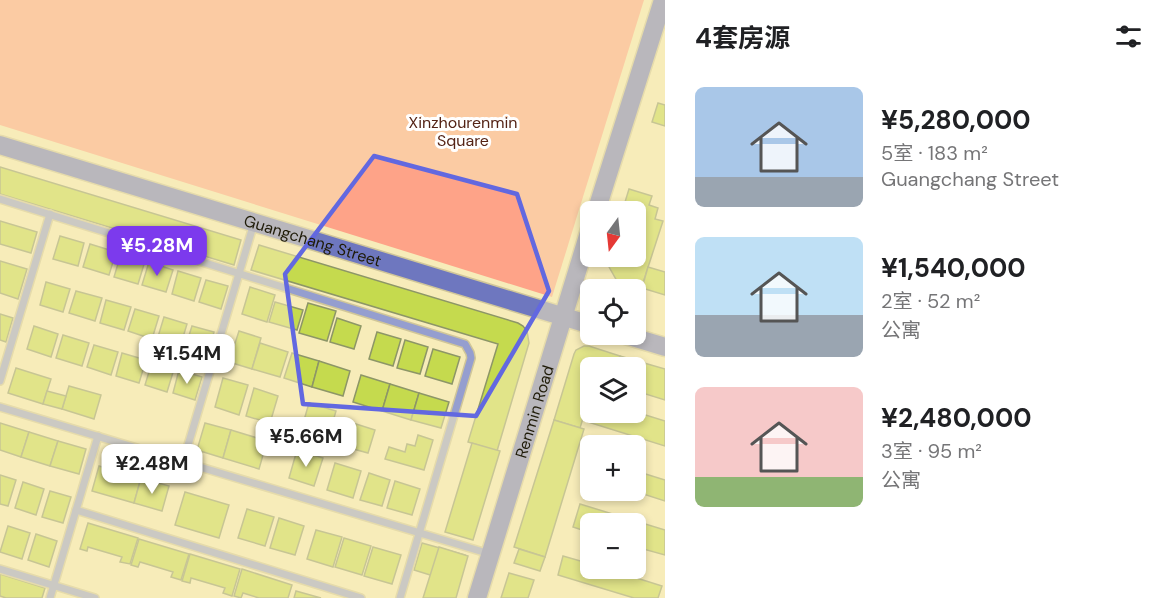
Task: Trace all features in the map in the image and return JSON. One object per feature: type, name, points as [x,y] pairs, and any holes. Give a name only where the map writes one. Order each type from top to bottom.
[{"type":"street","points":[[599,201],[663,0]]},
{"type":"street","name":"Guangchang Street","points":[[0,145],[580,322]]},
{"type":"street","name":"Renmin Road","points":[[477,598],[580,260]]},
{"type":"street","points":[[646,341],[665,347]]},
{"type":"lane","points":[[0,199],[460,341],[468,348],[471,358],[400,598]]},
{"type":"lane","points":[[0,381],[50,214]]},
{"type":"lane","points":[[183,462],[254,222]]},
{"type":"lane","points":[[0,407],[490,554]]},
{"type":"lane","points":[[50,598],[98,436]]},
{"type":"lane","points":[[76,510],[361,598]]},
{"type":"lane","points":[[0,569],[95,598]]},
{"type":"highlighted area","points":[[374,156],[517,194],[549,291],[476,416],[303,404],[285,274]]},
{"type":"green space","name":"Xinzhourenmin Square","points":[[0,0],[644,0],[552,297],[0,125]]},
{"type":"building","points":[[658,103],[665,105],[665,126],[652,122]]},
{"type":"building","points":[[0,167],[241,240],[234,265],[0,194]]},
{"type":"building","points":[[629,189],[652,196],[649,205],[658,208],[655,219],[663,221],[644,279],[616,279],[609,267],[646,267],[646,201],[625,201]]},
{"type":"building","points":[[0,221],[37,232],[31,253],[0,244]]},
{"type":"building","points":[[60,236],[84,243],[78,266],[53,259]]},
{"type":"building","points":[[90,244],[116,252],[109,275],[83,267]]},
{"type":"building","points":[[259,245],[523,326],[527,331],[529,343],[497,451],[468,442],[498,344],[251,270]]},
{"type":"building","points":[[121,254],[145,261],[138,284],[114,277]]},
{"type":"building","points":[[0,261],[27,269],[18,299],[0,293]]},
{"type":"building","points":[[149,262],[173,270],[166,292],[142,285]]},
{"type":"building","points":[[648,267],[665,272],[665,295],[646,289],[645,279]]},
{"type":"building","points":[[178,271],[201,278],[194,301],[172,294]]},
{"type":"building","points":[[206,280],[228,286],[221,309],[199,302]]},
{"type":"building","points":[[46,282],[70,289],[63,312],[40,305]]},
{"type":"building","points":[[250,287],[275,295],[267,322],[242,314]]},
{"type":"building","points":[[76,291],[102,298],[95,321],[69,313]]},
{"type":"building","points":[[106,300],[131,307],[124,330],[100,323]]},
{"type":"building","points":[[275,302],[303,310],[297,330],[269,322]]},
{"type":"building","points":[[308,303],[336,311],[327,341],[299,333]]},
{"type":"building","points":[[135,309],[159,316],[152,339],[128,331]]},
{"type":"building","points":[[0,314],[13,318],[6,342],[0,340]]},
{"type":"building","points":[[164,317],[187,324],[180,347],[157,340]]},
{"type":"building","points":[[337,318],[361,326],[354,349],[330,342]]},
{"type":"building","points":[[34,326],[58,334],[51,357],[27,349]]},
{"type":"building","points":[[192,326],[214,332],[207,355],[185,348]]},
{"type":"building","points":[[239,331],[261,338],[252,369],[229,362]]},
{"type":"building","points":[[377,332],[401,339],[393,366],[369,359]]},
{"type":"building","points":[[63,335],[89,343],[82,366],[56,358]]},
{"type":"building","points":[[405,340],[428,347],[420,374],[397,368]]},
{"type":"building","points":[[260,343],[288,352],[280,377],[252,369]]},
{"type":"building","points":[[94,345],[118,352],[111,375],[87,367]]},
{"type":"building","points":[[589,346],[620,356],[580,357],[580,428],[554,420],[576,350]]},
{"type":"building","points":[[433,349],[460,357],[452,384],[425,376]]},
{"type":"building","points":[[122,353],[146,360],[139,383],[116,376]]},
{"type":"building","points":[[292,353],[319,361],[312,387],[284,378]]},
{"type":"building","points":[[319,361],[350,371],[343,396],[312,387]]},
{"type":"building","points":[[152,362],[174,369],[167,392],[145,385]]},
{"type":"building","points":[[646,364],[665,369],[665,400],[646,394]]},
{"type":"building","points":[[16,368],[51,379],[43,404],[8,393]]},
{"type":"building","points":[[179,370],[202,377],[195,400],[173,393]]},
{"type":"building","points":[[361,375],[390,384],[382,411],[353,402]]},
{"type":"building","points":[[223,378],[248,385],[239,415],[215,407]]},
{"type":"building","points":[[390,384],[419,393],[411,420],[382,411]]},
{"type":"building","points":[[69,386],[101,395],[94,419],[62,409]]},
{"type":"building","points":[[254,388],[278,396],[270,423],[246,416]]},
{"type":"building","points":[[47,391],[66,396],[62,409],[43,404]]},
{"type":"building","points":[[419,393],[449,402],[441,428],[411,420]]},
{"type":"building","points":[[309,403],[336,411],[327,442],[300,434]]},
{"type":"building","points":[[646,415],[665,421],[665,446],[646,440],[646,435],[630,435],[591,423],[646,423]]},
{"type":"building","points":[[554,420],[584,429],[582,435],[580,435],[580,442],[545,557],[514,547]]},
{"type":"building","points":[[0,423],[29,432],[21,457],[0,450]]},
{"type":"building","points":[[205,423],[231,430],[223,458],[197,450]]},
{"type":"building","points":[[353,423],[375,430],[368,453],[346,447]]},
{"type":"building","points":[[231,430],[267,441],[259,469],[223,458]]},
{"type":"building","points":[[29,432],[58,441],[50,466],[21,457]]},
{"type":"building","points":[[418,435],[433,440],[424,470],[385,459],[389,447],[405,452],[407,444],[415,446]]},
{"type":"building","points":[[58,441],[86,449],[79,474],[50,466]]},
{"type":"building","points":[[472,443],[500,451],[473,540],[445,532]]},
{"type":"building","points":[[297,450],[323,458],[314,486],[289,478]]},
{"type":"building","points":[[335,463],[361,471],[353,498],[327,490]]},
{"type":"building","points":[[99,466],[141,478],[134,503],[92,491]]},
{"type":"building","points":[[369,473],[390,480],[382,506],[360,500]]},
{"type":"building","points":[[646,474],[665,480],[665,501],[646,495]]},
{"type":"building","points":[[0,475],[16,480],[8,506],[0,504]]},
{"type":"building","points":[[141,478],[169,486],[162,511],[134,503]]},
{"type":"building","points":[[395,481],[420,489],[412,515],[387,508]]},
{"type":"building","points":[[23,482],[44,489],[36,515],[15,508]]},
{"type":"building","points":[[50,491],[71,497],[63,523],[42,517]]},
{"type":"building","points":[[185,492],[229,505],[219,538],[175,525]]},
{"type":"building","points":[[580,504],[609,513],[580,513],[580,529],[573,527]]},
{"type":"building","points":[[247,509],[274,517],[265,546],[238,538]]},
{"type":"building","points":[[279,518],[304,526],[295,555],[270,548]]},
{"type":"building","points":[[88,523],[138,538],[130,564],[120,562],[122,557],[88,547],[87,551],[80,549]]},
{"type":"building","points":[[646,524],[665,530],[665,555],[646,550]]},
{"type":"building","points":[[8,526],[30,533],[22,559],[0,552]]},
{"type":"building","points":[[316,530],[342,537],[333,567],[307,559]]},
{"type":"building","points":[[36,534],[57,541],[49,567],[28,560]]},
{"type":"building","points":[[344,538],[371,546],[362,575],[335,567]]},
{"type":"building","points":[[139,539],[189,554],[181,580],[171,577],[173,572],[140,562],[138,567],[131,565]]},
{"type":"building","points":[[422,543],[465,555],[456,583],[414,570]]},
{"type":"building","points":[[373,547],[401,555],[392,584],[364,576]]},
{"type":"building","points":[[439,547],[468,556],[456,598],[423,598]]},
{"type":"building","points":[[519,549],[545,557],[540,571],[514,563]]},
{"type":"building","points":[[190,554],[240,569],[232,596],[223,593],[225,588],[191,578],[190,583],[182,581]]},
{"type":"building","points":[[563,556],[580,561],[580,579],[640,579],[662,586],[658,598],[634,598],[558,575]]},
{"type":"building","points":[[242,569],[292,585],[288,598],[259,598],[243,593],[241,598],[234,596]]},
{"type":"building","points":[[509,573],[534,580],[528,598],[501,598]]},
{"type":"building","points":[[0,574],[45,588],[42,598],[0,596]]},
{"type":"building","points":[[296,591],[321,598],[294,598]]}]
